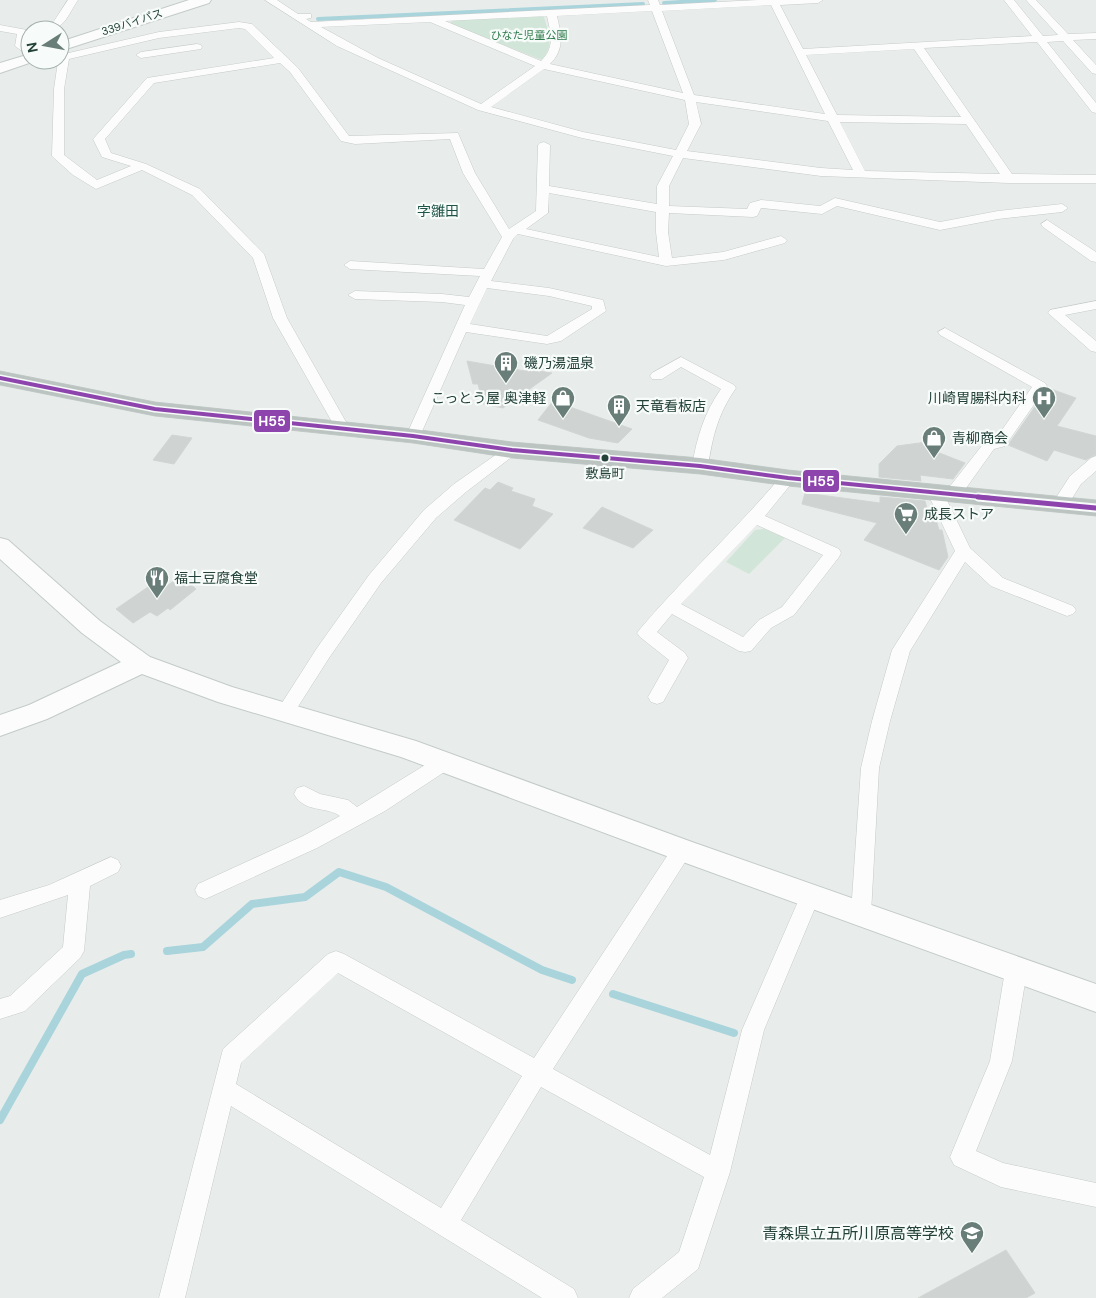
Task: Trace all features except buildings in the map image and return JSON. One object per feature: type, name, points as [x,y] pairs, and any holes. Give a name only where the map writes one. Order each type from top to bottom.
[{"type":"highway","points":[[0,378],[155,409],[413,436],[512,450],[700,466],[788,478],[1096,508]]},
{"type":"street","points":[[60,20],[73,0]]},
{"type":"street","points":[[70,37],[182,0]]},
{"type":"street","name":"339バイパス","points":[[70,50],[127,23],[204,0]]},
{"type":"street","points":[[270,0],[309,25],[374,60],[482,108],[582,135],[679,154],[766,166],[861,174],[1096,179]]},
{"type":"street","points":[[296,17],[638,0]]},
{"type":"street","points":[[309,25],[551,12],[654,4],[818,0]]},
{"type":"street","points":[[1009,0],[1096,110]]},
{"type":"street","points":[[1031,0],[1096,71]]},
{"type":"street","points":[[774,2],[861,174]]},
{"type":"street","points":[[654,4],[690,98],[695,124],[663,186],[662,232],[666,262]]},
{"type":"street","points":[[482,108],[543,66],[555,52],[556,38],[551,12]]},
{"type":"street","points":[[431,19],[543,66],[690,98],[833,118],[969,121]]},
{"type":"street","points":[[70,52],[196,29],[248,26],[294,70],[345,139],[355,141],[454,135],[469,174],[511,233],[666,262],[724,256],[781,240]]},
{"type":"street","points":[[0,28],[20,31]]},
{"type":"street","points":[[799,52],[1096,36]]},
{"type":"street","points":[[130,42],[146,68]]},
{"type":"street","points":[[197,46],[146,68],[99,139],[106,155],[142,166],[196,192],[259,257],[280,318],[343,429]]},
{"type":"street","points":[[917,46],[1009,178]]},
{"type":"street","points":[[0,61],[20,53]]},
{"type":"street","points":[[0,68],[20,55]]},
{"type":"street","points":[[146,68],[282,60]]},
{"type":"street","points":[[60,70],[58,156],[96,185],[142,166]]},
{"type":"street","points":[[413,436],[474,302],[511,233],[542,213],[544,145]]},
{"type":"street","points":[[542,188],[663,209],[753,213],[754,206],[761,204],[822,210],[835,202],[940,226],[998,215],[1062,208]]},
{"type":"street","points":[[1047,224],[1096,258]]},
{"type":"street","points":[[350,265],[486,279],[598,303],[599,311],[556,338],[547,340],[462,327]]},
{"type":"street","points":[[355,296],[442,298],[474,302]]},
{"type":"street","points":[[1096,305],[1056,313],[1096,348]]},
{"type":"street","points":[[945,332],[1040,386],[1000,443],[988,446],[944,493],[963,551],[997,582],[1067,610]]},
{"type":"street","points":[[657,376],[681,361],[729,388],[715,406],[707,426],[700,466]]},
{"type":"street","points":[[286,711],[323,653],[375,579],[430,514],[460,488],[512,450]]},
{"type":"street","points":[[1060,504],[1070,486],[1080,475],[1091,469],[1096,461]]},
{"type":"street","points":[[657,697],[679,658],[646,633],[670,605],[754,518],[788,478]]},
{"type":"street","points":[[670,605],[745,646],[765,624],[788,611],[833,553],[754,518]]},
{"type":"street","points":[[1,549],[91,627],[142,664],[227,695],[407,748],[682,850],[862,913],[1016,971],[1096,998]]},
{"type":"street","points":[[862,913],[870,768],[901,650],[963,551]]},
{"type":"street","points":[[0,726],[38,712],[142,664]]},
{"type":"street","points":[[205,890],[310,842],[356,817],[445,762]]},
{"type":"street","points":[[304,794],[316,801],[341,806],[356,817]]},
{"type":"street","points":[[445,1224],[537,1073],[682,850]]},
{"type":"street","points":[[0,909],[36,900],[80,882],[111,866]]},
{"type":"street","points":[[0,1009],[17,1004],[73,951],[80,882]]},
{"type":"street","points":[[642,1298],[689,1260],[718,1172],[753,1030],[810,896]]},
{"type":"street","points":[[176,1296],[230,1057],[336,961],[718,1172]]},
{"type":"street","points":[[1016,971],[1001,1061],[962,1156],[1001,1175],[1096,1195]]},
{"type":"street","points":[[224,1089],[565,1298]]},
{"type":"green space","name":"ひなた児童公園","points":[[544,17],[549,39],[546,55],[542,60],[449,24],[453,20]]},
{"type":"green space","points":[[764,529],[785,538],[749,574],[726,562],[755,530]]},
{"type":"waterway","points":[[664,3],[715,0]]},
{"type":"waterway","points":[[318,19],[643,4]]},
{"type":"waterway","points":[[167,951],[203,947],[252,904],[305,897],[339,872],[386,887],[542,970],[572,980]]},
{"type":"waterway","points":[[0,1120],[82,974],[124,955],[131,954]]},
{"type":"waterway","points":[[613,994],[734,1033]]},
{"type":"transit line","name":"H55","points":[[0,378],[155,409],[413,436],[512,450],[700,466],[788,478],[1096,508]]},
{"type":"place","name":"磯乃湯温泉","points":[[506,384]]},
{"type":"place","name":"こっとう屋 奥津軽","points":[[563,419]]},
{"type":"place","name":"川崎胃腸科内科","points":[[1044,419]]},
{"type":"place","name":"天竜看板店","points":[[619,427]]},
{"type":"place","name":"敷島町","points":[[605,458]]},
{"type":"place","name":"青柳商会","points":[[934,459]]},
{"type":"place","name":"成長ストア","points":[[906,535]]},
{"type":"place","name":"福士豆腐食堂","points":[[157,599]]},
{"type":"place","name":"青森県立五所川原高等学校","points":[[972,1254]]},
{"type":"district","name":"字雛田","points":[[438,211]]}]
